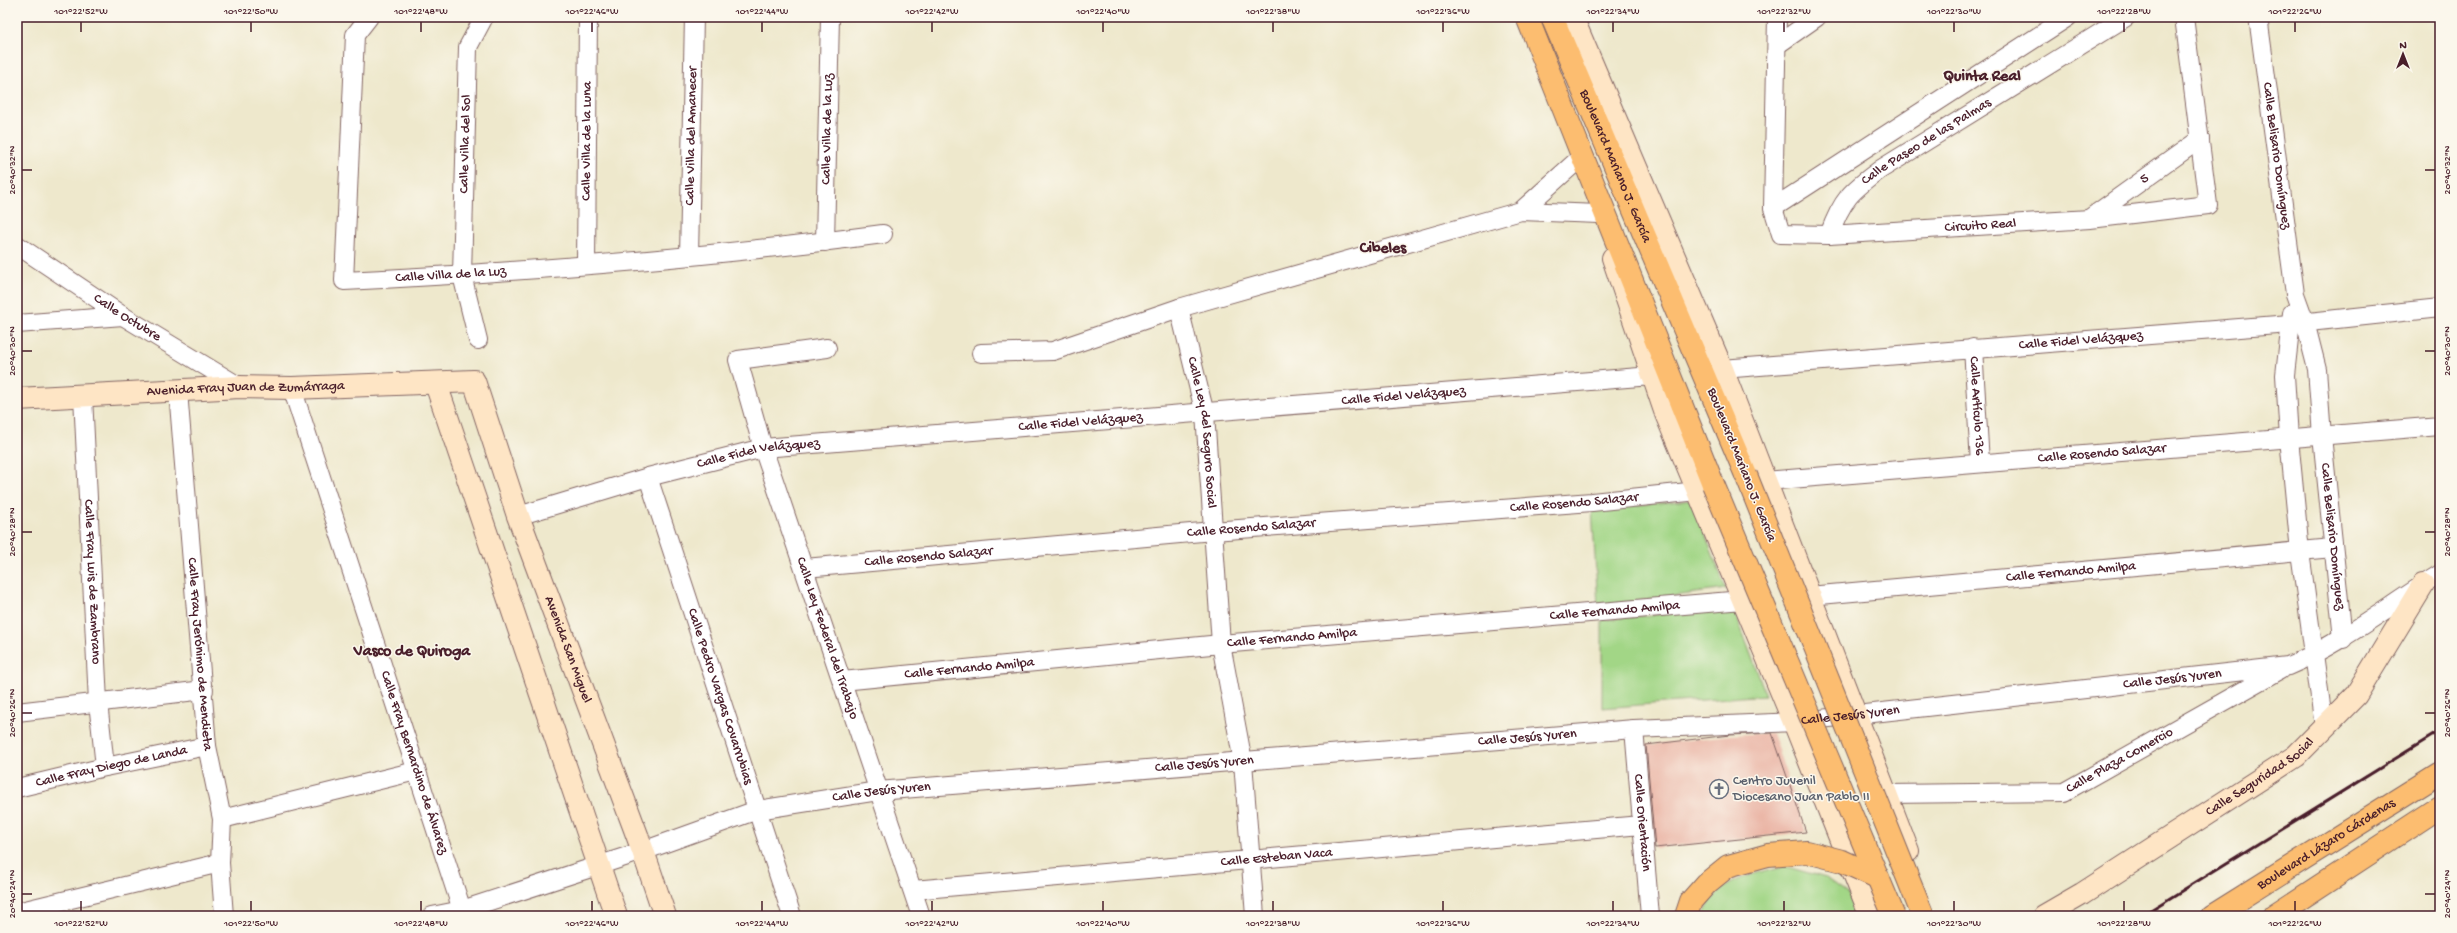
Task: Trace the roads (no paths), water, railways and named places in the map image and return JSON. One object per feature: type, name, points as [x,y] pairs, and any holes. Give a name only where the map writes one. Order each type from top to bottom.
[{"type":"main road","name":"Boulevard Mariano J. García","points":[[1527,17],[1561,99],[1705,488],[1879,878],[1894,916]]},
{"type":"main road","name":"Boulevard Mariano J. García","points":[[1552,17],[1755,478],[1923,916]]},
{"type":"main road","name":"Boulevard Lázaro Cárdenas","points":[[2212,916],[2440,773]]},
{"type":"main road","points":[[2274,916],[2440,807]]},
{"type":"main road","points":[[1686,916],[1691,901],[1707,883],[1728,866],[1768,855],[1807,852],[1842,862],[1879,878]]},
{"type":"street","name":"Calle Villa de la Luz","points":[[369,17],[355,35],[344,281],[462,275],[586,265],[825,242],[883,234]]},
{"type":"street","name":"Calle Villa del Sol","points":[[478,340],[462,275],[468,47],[484,17]]},
{"type":"street","name":"Calle Villa de la Luna","points":[[586,265],[588,17]]},
{"type":"street","name":"Calle Villa del Amanecer","points":[[689,256],[694,17]]},
{"type":"street","name":"Calle Villa de la Luz","points":[[825,242],[830,17]]},
{"type":"street","points":[[1572,17],[1722,369],[1755,478],[1809,596],[1857,715],[1933,916]]},
{"type":"street","name":"Circuito Real","points":[[1777,17],[1774,208],[1781,234],[1829,235],[2090,219],[2208,206],[2184,17]]},
{"type":"street","points":[[1777,45],[1817,17]]},
{"type":"street","name":"Calle Paseo de las Palmas","points":[[1774,208],[2068,17]]},
{"type":"street","name":"Calle Paseo de las Palmas","points":[[1829,235],[1836,215],[1852,190],[1881,169],[2126,17]]},
{"type":"street","name":"Calle Belisario Domínguez","points":[[2258,17],[2298,323],[2317,369],[2339,616],[2310,620],[2300,552],[2284,376],[2298,323]]},
{"type":"street","points":[[1986,69],[2001,95]]},
{"type":"street","points":[[1561,99],[1579,159],[1599,214],[1652,376],[1705,488],[1744,600],[1871,916]]},
{"type":"street","name":"5","points":[[2090,219],[2200,139]]},
{"type":"street","points":[[1521,211],[1579,159]]},
{"type":"street","points":[[981,353],[1052,351],[1179,308],[1521,211],[1599,214]]},
{"type":"street","name":"Calle Octubre","points":[[17,245],[123,316],[240,387]]},
{"type":"street","name":"Calle Ley del Seguro Social","points":[[1179,308],[1205,414],[1221,644],[1243,762],[1255,916]]},
{"type":"street","name":"Calle Fidel Velázquez","points":[[1722,369],[2298,323],[2440,308]]},
{"type":"street","points":[[17,324],[123,316]]},
{"type":"street","name":"Calle Ley Federal del Trabajo","points":[[828,348],[738,360],[763,448],[805,568],[878,791],[922,916]]},
{"type":"street","name":"Calle Artículo 136","points":[[1973,348],[1980,463]]},
{"type":"street","name":"Calle Fidel Velázquez","points":[[518,516],[648,477],[763,448],[1205,414],[1652,376]]},
{"type":"street","name":"Avenida Fray Juan de Zumárraga","points":[[17,399],[240,387],[292,388],[436,384],[474,381]]},
{"type":"street","name":"Avenida San Miguel","points":[[474,381],[518,516],[643,851],[664,916]]},
{"type":"street","points":[[436,384],[616,916]]},
{"type":"street","name":"Calle Fray Bernardino de Álvarez","points":[[292,388],[462,910]]},
{"type":"street","name":"Calle Fray Jerónimo de Mendieta","points":[[178,391],[204,690],[207,746],[222,819],[220,863],[224,916]]},
{"type":"street","name":"Calle Fray Luis de Zambrano","points":[[83,396],[98,702],[105,767]]},
{"type":"street","name":"Calle Rosendo Salazar","points":[[1755,478],[1980,463],[2440,426]]},
{"type":"street","name":"Calle Pedro Vargas Covarrubias","points":[[648,477],[792,916]]},
{"type":"street","name":"Calle Rosendo Salazar","points":[[805,568],[1213,531],[1592,502],[1705,488]]},
{"type":"street","name":"Calle Fernando Amilpa","points":[[1809,596],[2333,548]]},
{"type":"street","name":"Calle Jesús Yuren","points":[[432,916],[462,910],[598,864],[643,851],[757,810],[878,791],[1634,729],[1794,722],[2288,666],[2315,655],[2343,639],[2431,579]]},
{"type":"street","name":"Calle Seguridad Social","points":[[2044,916],[2082,894],[2296,756],[2356,695],[2431,579]]},
{"type":"street","name":"Calle Fernando Amilpa","points":[[842,681],[1221,644],[1744,600]]},
{"type":"street","points":[[2339,616],[2343,639]]},
{"type":"street","points":[[2310,620],[2324,727]]},
{"type":"street","name":"Calle Plaza Comercio","points":[[1887,794],[2064,792],[2288,666]]},
{"type":"street","points":[[17,712],[204,690]]},
{"type":"street","name":"Calle Orientación","points":[[1634,729],[1641,825],[1650,916]]},
{"type":"street","name":"Calle Fray Diego de Landa","points":[[17,788],[105,767],[207,746]]},
{"type":"street","points":[[222,819],[416,771]]},
{"type":"street","name":"Calle Esteban Vaca","points":[[913,890],[1641,825]]},
{"type":"street","points":[[17,912],[220,863]]},
{"type":"railway","points":[[2141,916],[2440,731]]},
{"type":"place","name":"Centro Juvenil Diocesano Juan Pablo II","points":[[1719,789]]},
{"type":"district","name":"Quinta Real","points":[[1982,77]]},
{"type":"district","name":"Cibeles","points":[[1383,249]]},
{"type":"district","name":"Vasco de Quiroga","points":[[412,652]]}]
